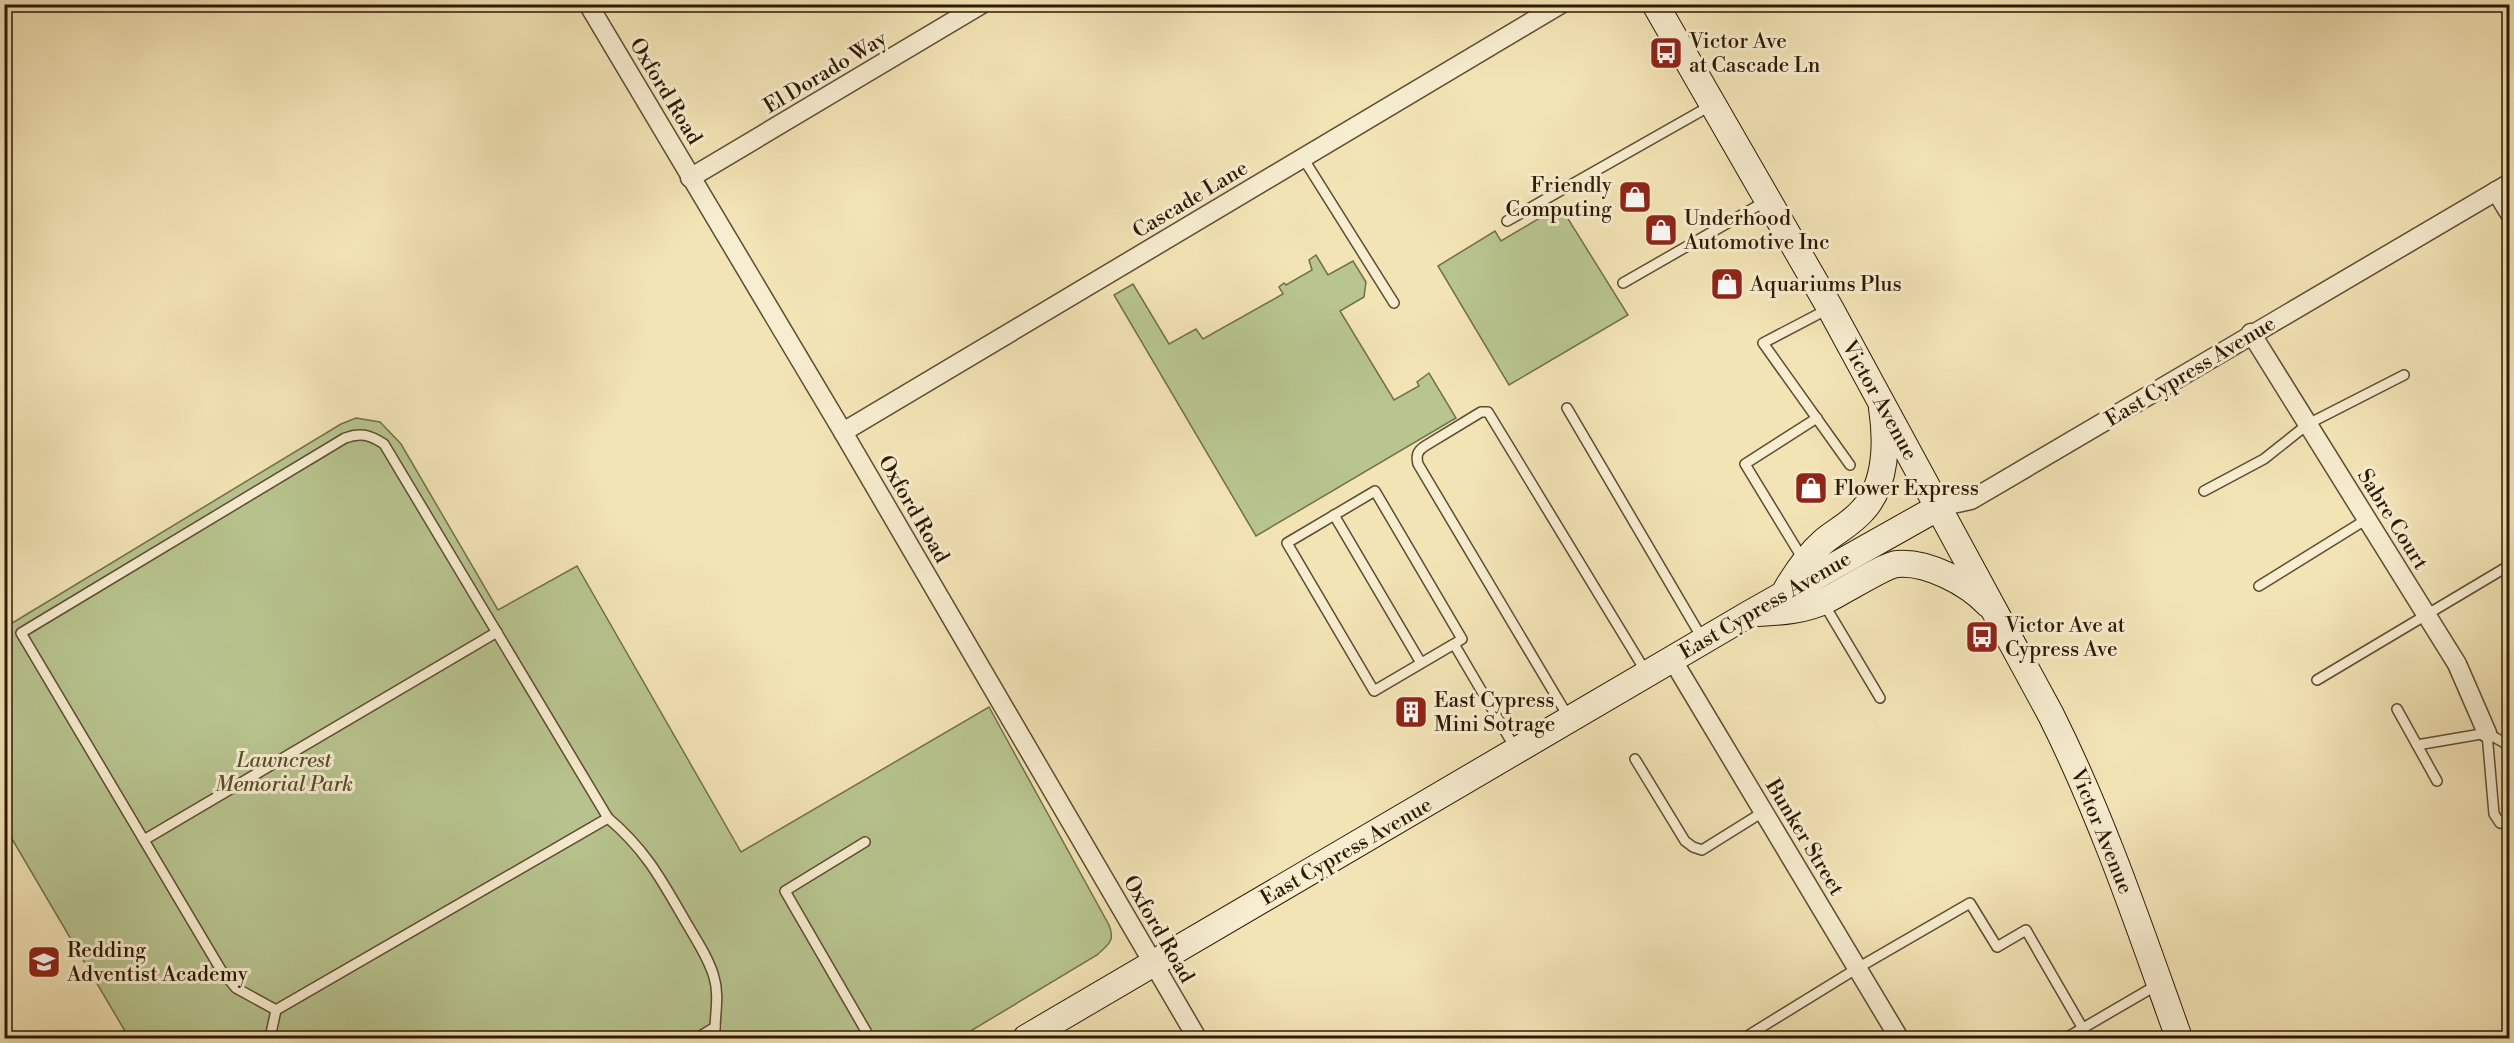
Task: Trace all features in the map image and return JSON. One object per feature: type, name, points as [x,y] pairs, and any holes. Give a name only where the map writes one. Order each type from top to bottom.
[{"type":"main road","name":"Victor Avenue","points":[[1655,4],[1881,399],[1999,616],[2074,761],[2112,850],[2179,1038]]},
{"type":"main road","points":[[1784,593],[1805,562],[1823,542],[1865,509],[1874,492],[1882,469],[1884,451],[1885,430],[1881,399]]},
{"type":"main road","name":"East Cypress Avenue","points":[[1026,1038],[1703,640],[1939,507]]},
{"type":"main road","points":[[1749,614],[1786,611],[1823,602],[1896,564],[1926,568],[1948,575],[1979,596],[1999,616]]},
{"type":"street","name":"Oxford Road","points":[[588,4],[843,432],[1197,1038]]},
{"type":"street","name":"El Dorado Way","points":[[690,178],[982,4]]},
{"type":"street","name":"Cascade Lane","points":[[843,432],[1561,4]]},
{"type":"street","points":[[2503,187],[2510,214]]},
{"type":"street","name":"East Cypress Avenue","points":[[1939,507],[1971,500],[2088,433],[2251,333],[2503,187]]},
{"type":"street","name":"Sabre Court","points":[[2251,333],[2457,664],[2487,733]]},
{"type":"street","name":"Bunker Street","points":[[1672,659],[1899,1038]]},
{"type":"lane","points":[[1507,221],[1713,105]]},
{"type":"lane","points":[[1303,158],[1394,303]]},
{"type":"lane","points":[[1623,283],[1768,200]]},
{"type":"lane","points":[[1830,308],[1763,343],[1850,465]]},
{"type":"lane","points":[[2204,491],[2264,459],[2308,424],[2404,375]]},
{"type":"lane","points":[[1567,408],[1703,640]]},
{"type":"lane","points":[[1569,719],[1418,464],[1416,457],[1419,450],[1463,422],[1481,412],[1488,412],[1494,418],[1647,674]]},
{"type":"lane","points":[[1805,562],[1745,464],[1817,418]]},
{"type":"lane","points":[[276,1010],[247,995],[228,979],[21,633],[345,438],[357,434],[372,436],[384,444],[608,818],[644,853],[703,951],[714,976],[718,996],[715,1027],[716,1037],[720,1038]]},
{"type":"lane","points":[[1375,491],[1462,639],[1374,691],[1287,543],[1334,515],[1375,491]]},
{"type":"lane","points":[[1334,515],[1421,663]]},
{"type":"lane","points":[[2259,586],[2367,519]]},
{"type":"lane","points":[[2317,680],[2510,565]]},
{"type":"lane","points":[[1823,602],[1880,698]]},
{"type":"lane","points":[[144,840],[497,632]]},
{"type":"lane","points":[[1454,644],[1516,750]]},
{"type":"lane","points":[[2397,709],[2437,781]]},
{"type":"lane","points":[[2487,733],[2494,814],[2500,822],[2510,819]]},
{"type":"lane","points":[[2417,745],[2487,733],[2510,746]]},
{"type":"lane","points":[[1635,759],[1684,841],[1692,847],[1702,850],[1763,812]]},
{"type":"lane","points":[[270,1038],[276,1010],[608,818]]},
{"type":"lane","points":[[865,842],[785,891],[869,1038]]},
{"type":"lane","points":[[1744,1038],[1856,969],[1970,903],[1998,947],[2026,930],[2082,1028]]},
{"type":"lane","points":[[2066,1038],[2160,983]]},
{"type":"lane","points":[[697,1038],[715,1027]]},
{"type":"green space","points":[[1560,206],[1628,315],[1509,385],[1438,266],[1495,231],[1501,241]]},
{"type":"green space","points":[[1316,255],[1328,275],[1353,261],[1366,282],[1364,297],[1340,311],[1394,400],[1419,386],[1417,382],[1429,373],[1456,418],[1256,536],[1114,295],[1133,284],[1169,344],[1196,329],[1203,339],[1283,294],[1279,287],[1312,270],[1309,260]]},
{"type":"green space","name":"Lawncrest Memorial Park","points":[[356,418],[380,422],[401,444],[498,610],[577,566],[741,852],[989,707],[1109,925],[1111,939],[1109,943],[1097,955],[959,1038],[129,1038],[5,827],[4,628],[341,424]]},
{"type":"place","name":"Victor Ave at Cascade Ln","points":[[1666,53]]},
{"type":"place","name":"Friendly Computing","points":[[1635,197]]},
{"type":"place","name":"Underhood Automotive Inc","points":[[1661,230]]},
{"type":"place","name":"Aquariums Plus","points":[[1727,284]]},
{"type":"place","name":"Flower Express","points":[[1811,488]]},
{"type":"place","name":"Victor Ave at Cypress Ave","points":[[1982,637]]},
{"type":"place","name":"East Cypress Mini Sotrage","points":[[1411,712]]},
{"type":"place","name":"Redding Adventist Academy","points":[[44,962]]}]
